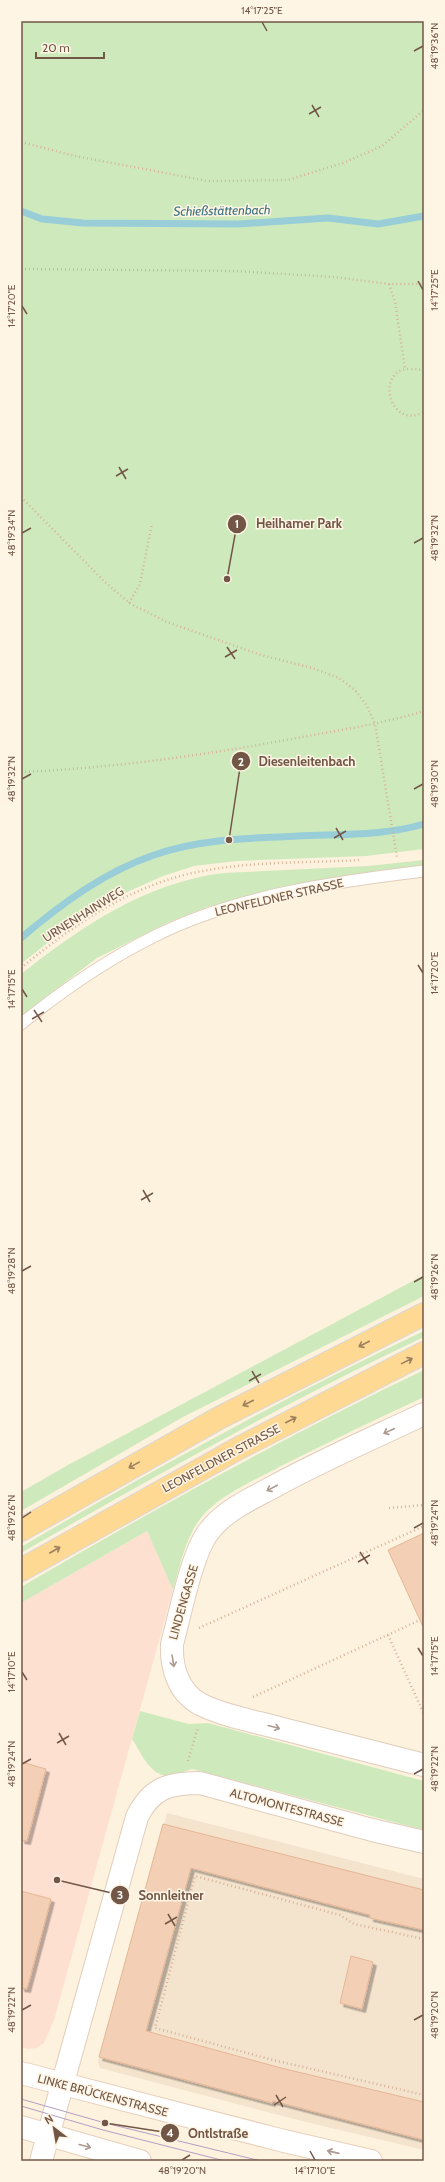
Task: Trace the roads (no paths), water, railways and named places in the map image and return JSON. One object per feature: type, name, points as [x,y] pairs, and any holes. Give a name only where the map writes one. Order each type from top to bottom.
[{"type":"main road","points":[[21,1530],[219,1418],[424,1314]]},
{"type":"main road","name":"LEONFELDNER STRASSE","points":[[21,1570],[237,1448],[424,1353]]},
{"type":"street","name":"LINDENGASSE","points":[[424,1414],[304,1470],[230,1511],[216,1522],[206,1535],[197,1553],[172,1644],[172,1658],[176,1676],[186,1692],[200,1704],[222,1712],[424,1765]]},
{"type":"street","name":"ALTOMONTESTRASSE","points":[[63,2084],[137,1817],[144,1804],[152,1795],[165,1787],[177,1784],[200,1783],[372,1830],[424,1842]]},
{"type":"street","name":"LINKE BRÜCKENSTRASSE","points":[[21,2073],[372,2161]]},
{"type":"street","points":[[41,2161],[63,2084]]},
{"type":"street","points":[[21,2127],[140,2161]]},
{"type":"lane","name":"LEONFELDNER STRASSE","points":[[21,1024],[55,997],[107,962],[155,935],[192,920],[231,906],[275,896],[372,877],[424,871]]},
{"type":"waterway","name":"Schießstättenbach","points":[[21,211],[42,219],[83,223],[238,224],[328,218],[378,224],[424,216]]},
{"type":"waterway","points":[[21,938],[67,901],[100,880],[136,862],[171,850],[207,842],[225,840],[377,833],[424,824]]},
{"type":"tram line","points":[[21,2099],[105,2123],[261,2161]]},
{"type":"tram line","points":[[21,2106],[103,2130],[225,2161]]},
{"type":"place","name":"Heilhamer Park","points":[[227,579]]},
{"type":"place","name":"Diesenleitenbach","points":[[229,840]]},
{"type":"place","name":"Sonnleitner","points":[[57,1880]]},
{"type":"place","name":"Ontlstraße","points":[[105,2123]]}]
